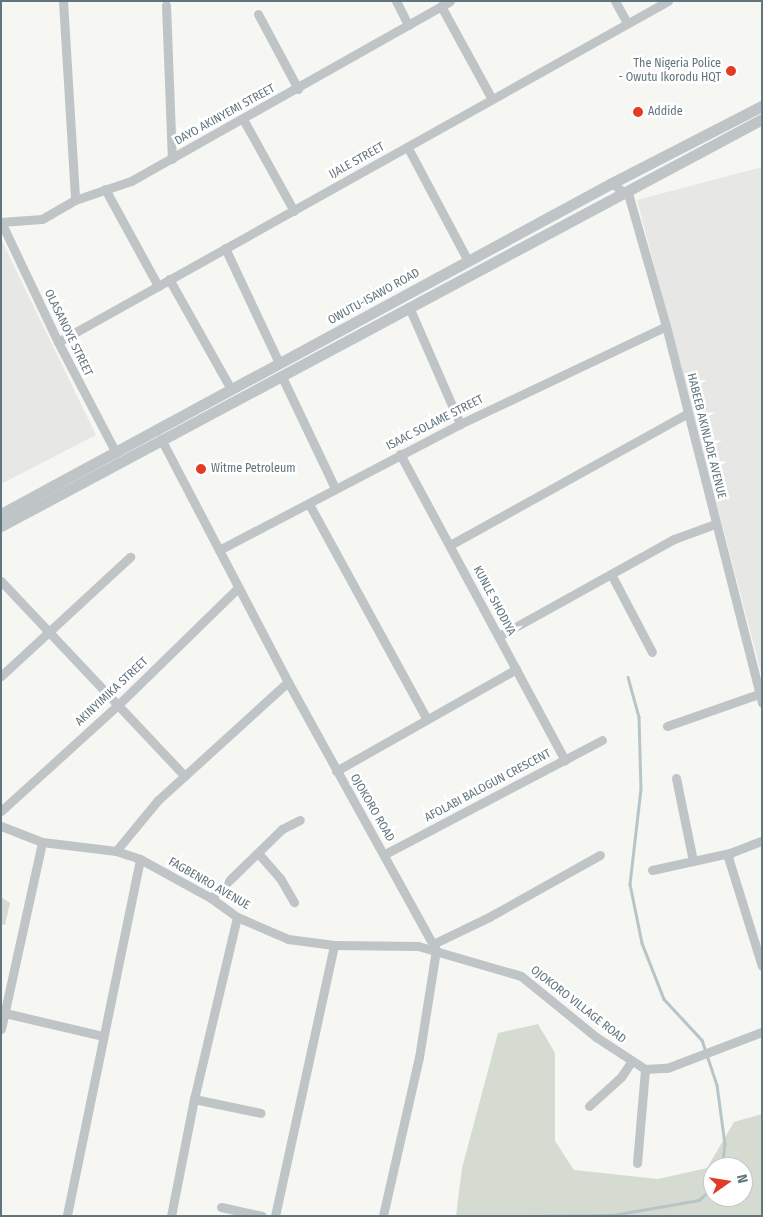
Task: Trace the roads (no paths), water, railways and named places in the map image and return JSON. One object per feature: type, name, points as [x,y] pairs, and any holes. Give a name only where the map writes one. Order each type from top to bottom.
[{"type":"street","points":[[63,1],[75,200]]},
{"type":"street","points":[[396,1],[408,26]]},
{"type":"street","name":"DAYO AKINYEMI STREET","points":[[1,222],[42,219],[75,200],[131,181],[298,89],[450,1]]},
{"type":"street","points":[[615,1],[627,24]]},
{"type":"street","name":"IJALE STREET","points":[[58,342],[668,1]]},
{"type":"street","points":[[166,5],[172,159]]},
{"type":"street","points":[[441,6],[492,99]]},
{"type":"street","points":[[258,14],[298,89]]},
{"type":"street","name":"OWUTU-ISAWO ROAD","points":[[1,514],[468,261],[762,106]]},
{"type":"street","points":[[243,119],[294,211]]},
{"type":"street","name":"OWUTU-ISAWO ROAD","points":[[1,526],[160,439],[282,377],[409,307],[762,119]]},
{"type":"street","points":[[408,148],[468,261]]},
{"type":"street","points":[[612,184],[624,192]]},
{"type":"street","points":[[105,189],[158,286]]},
{"type":"street","name":"HABEEB AKINLADE AVENUE","points":[[624,192],[629,196],[666,326],[686,414],[761,698]]},
{"type":"street","name":"OLASANOYE STREET","points":[[1,222],[58,342],[116,453]]},
{"type":"street","points":[[225,248],[280,363]]},
{"type":"street","points":[[169,279],[231,390]]},
{"type":"street","points":[[409,307],[460,424]]},
{"type":"street","name":"ISAAC SOLAME STREET","points":[[220,550],[400,454],[666,326]]},
{"type":"street","points":[[282,377],[335,488]]},
{"type":"street","points":[[450,545],[686,414]]},
{"type":"street","name":"OJOKORO ROAD","points":[[160,439],[336,771],[384,854],[434,947]]},
{"type":"street","name":"KUNLE SHODIYA","points":[[400,454],[565,760]]},
{"type":"street","points":[[309,504],[426,718]]},
{"type":"street","points":[[499,636],[674,539],[715,524]]},
{"type":"street","points":[[1,676],[130,557]]},
{"type":"street","points":[[611,574],[652,652]]},
{"type":"street","points":[[1,581],[185,776]]},
{"type":"street","name":"AKINYIMIKA STREET","points":[[1,811],[119,704],[238,588]]},
{"type":"street","points":[[336,771],[426,718],[516,669]]},
{"type":"street","points":[[116,851],[148,810],[288,682]]},
{"type":"street","points":[[667,726],[761,698]]},
{"type":"street","name":"AFOLABI BALOGUN CRESCENT","points":[[384,854],[602,740]]},
{"type":"street","points":[[676,778],[693,860]]},
{"type":"street","points":[[210,898],[282,829],[300,820]]},
{"type":"street","name":"FAGBENRO AVENUE","points":[[1,826],[42,842],[116,851],[140,859],[210,898],[237,917],[288,939],[334,946],[409,945],[434,947]]},
{"type":"street","points":[[1,1029],[42,842]]},
{"type":"street","points":[[652,870],[730,853],[762,842]]},
{"type":"street","points":[[258,852],[280,878],[294,902]]},
{"type":"street","points":[[730,853],[728,857],[762,966]]},
{"type":"street","points":[[383,1216],[419,1057],[434,947],[600,855]]},
{"type":"street","points":[[67,1215],[102,1036],[140,859]]},
{"type":"street","points":[[171,1216],[194,1099],[237,917]]},
{"type":"street","points":[[276,1216],[334,946]]},
{"type":"street","name":"OJOKORO VILLAGE ROAD","points":[[434,947],[521,976],[631,1062],[645,1069]]},
{"type":"street","points":[[5,1013],[102,1036]]},
{"type":"street","points":[[637,1163],[645,1069],[667,1068],[762,1032]]},
{"type":"street","points":[[589,1106],[621,1077],[631,1062]]},
{"type":"street","points":[[194,1099],[261,1113]]},
{"type":"street","points":[[221,1207],[262,1216]]},
{"type":"waterway","points":[[628,677],[639,717],[641,789],[630,884],[642,943],[664,999],[702,1040],[717,1085],[725,1144],[723,1157]]},
{"type":"waterway","points":[[528,1216],[613,1215],[699,1200],[703,1196]]},
{"type":"place","name":"The Nigeria Police - Owutu Ikorodu HQT","points":[[731,71]]},
{"type":"place","name":"Addide","points":[[638,112]]},
{"type":"place","name":"Witme Petroleum","points":[[201,469]]}]
